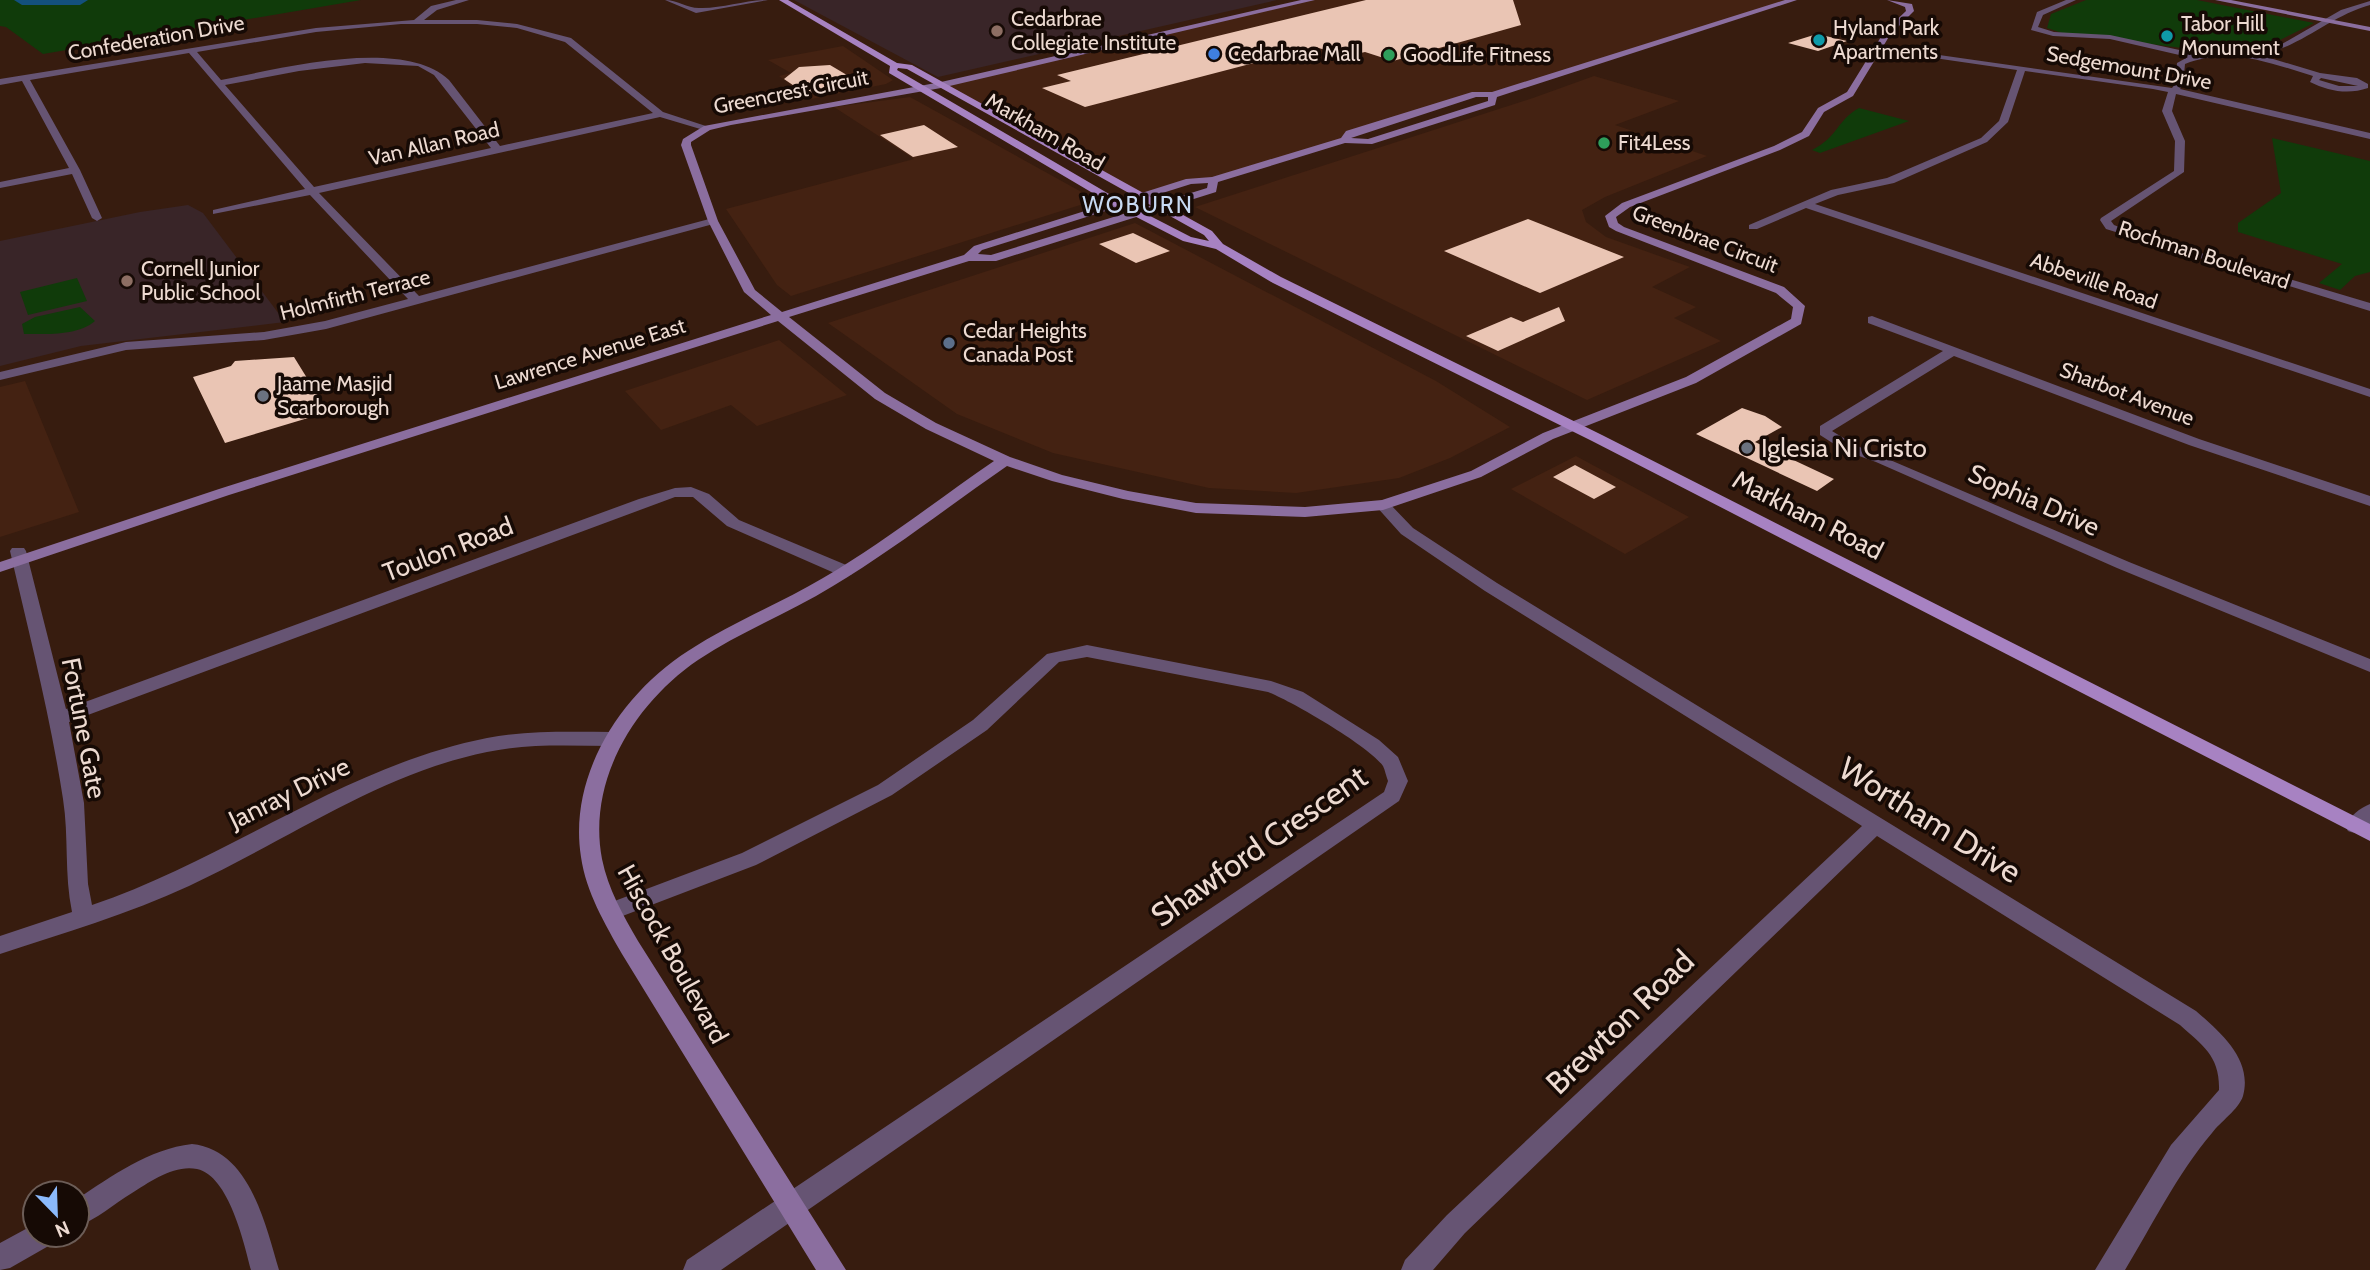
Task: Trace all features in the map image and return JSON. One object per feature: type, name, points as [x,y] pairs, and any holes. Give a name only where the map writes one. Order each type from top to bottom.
[{"type":"main road","name":"Markham Road","points":[[783,0],[895,65],[909,67],[1208,233],[1220,247]]},
{"type":"main road","name":"Markham Road","points":[[895,65],[892,71],[918,88],[1007,136],[1117,203],[1187,239],[1220,247],[1287,285],[2365,824]]},
{"type":"street","points":[[417,21],[435,8],[465,0]]},
{"type":"street","points":[[669,0],[696,11],[764,0]]},
{"type":"street","name":"Greencrest Circuit","points":[[1311,0],[941,85],[743,119],[707,128],[691,138],[686,145],[713,221],[750,292],[880,396],[912,416],[966,444],[1057,478],[1128,496],[1196,508],[1305,512],[1383,505],[1476,474],[1537,441],[1573,426]]},
{"type":"street","name":"Lawrence Avenue East","points":[[968,257],[978,248],[1190,181],[1213,180],[1345,140],[1369,142],[1492,103],[1493,95],[1793,0]]},
{"type":"street","name":"Greenbrae Circuit","points":[[1573,426],[1691,380],[1797,321],[1799,306],[1780,290],[1620,229],[1614,225],[1610,216],[1626,205],[1777,148],[1806,134],[1821,110],[1850,94],[1894,25],[1910,11],[1909,6],[1891,0]]},
{"type":"street","points":[[2072,0],[2040,14],[2034,28],[2061,35],[2118,39],[2195,56],[2275,49],[2350,7],[2370,3]]},
{"type":"street","points":[[2218,0],[2370,29]]},
{"type":"street","name":"Confederation Drive","points":[[0,82],[337,27],[417,21],[493,23],[554,35],[579,47],[660,114],[707,128]]},
{"type":"street","name":"Sedgemount Drive","points":[[1879,48],[2173,91],[2370,136]]},
{"type":"street","points":[[191,50],[312,191],[416,300]]},
{"type":"street","points":[[2246,53],[2319,75],[2342,77],[2365,86],[2354,89],[2329,86],[2313,80],[2319,75]]},
{"type":"street","name":"Rochman Boulevard","points":[[2195,56],[2181,64],[2179,85],[2169,96],[2167,111],[2180,141],[2179,172],[2107,217],[2107,224],[2133,236],[2370,307]]},
{"type":"street","points":[[220,83],[353,62],[392,61],[421,65],[437,73],[497,149]]},
{"type":"street","points":[[1753,227],[1842,190],[1890,181],[1984,140],[2003,122],[2022,68]]},
{"type":"street","points":[[25,78],[75,170],[97,218]]},
{"type":"street","name":"Van Allan Road","points":[[217,212],[660,114]]},
{"type":"street","points":[[0,185],[75,170]]},
{"type":"street","name":"Lawrence Avenue East","points":[[0,567],[20,556],[968,257],[992,259],[1212,190],[1213,180]]},
{"type":"street","name":"Abbeville Road","points":[[1806,205],[2370,393]]},
{"type":"street","name":"Holmfirth Terrace","points":[[0,376],[127,346],[288,333],[713,221]]},
{"type":"street","name":"Sharbot Avenue","points":[[1872,320],[2194,442],[2370,501]]},
{"type":"street","name":"Sophia Drive","points":[[1954,350],[1900,385],[1847,413],[1825,429],[1825,432],[1850,448],[1881,459],[2123,565],[2370,666]]},
{"type":"street","name":"Hiscock Boulevard","points":[[832,1270],[717,1090],[634,953],[612,911],[595,873],[589,826],[597,777],[614,738],[639,704],[671,672],[737,629],[796,601],[845,571],[1005,460]]},
{"type":"street","name":"Toulon Road","points":[[59,719],[644,502],[683,492],[698,494],[722,517],[733,523],[845,571]]},
{"type":"street","name":"Wortham Drive","points":[[1383,505],[1407,531],[1431,547],[1875,826],[2188,1018],[2221,1047],[2232,1071],[2231,1095],[2215,1108],[2185,1148],[2109,1270]]},
{"type":"street","name":"Lawrence Avenue East","points":[[0,557],[20,556]]},
{"type":"street","name":"Fortune Gate","points":[[20,556],[59,719],[74,803],[77,884],[84,916]]},
{"type":"street","name":"Shawford Crescent","points":[[612,911],[749,859],[885,790],[980,725],[1053,658],[1070,653],[1087,651],[1271,687],[1296,696],[1372,745],[1391,762],[1398,780],[1392,796],[697,1270]]},
{"type":"street","name":"Janray Drive","points":[[0,945],[182,880],[340,798],[439,757],[510,742],[556,738],[614,738]]},
{"type":"street","name":"Brewton Road","points":[[1415,1270],[1456,1224],[1875,826]]},
{"type":"street","points":[[91,1205],[156,1166],[200,1157],[215,1164],[228,1176],[241,1198],[265,1270]]},
{"type":"street","points":[[0,1258],[21,1246]]},
{"type":"shaded area","name":"Cedarbrae Collegiate Institute","points":[[794,0],[1277,0],[938,77]]},
{"type":"shaded area","points":[[1311,0],[1793,0],[1493,95],[1475,94],[1345,140],[1213,180],[1190,181],[1140,197],[941,85]]},
{"type":"shaded area","points":[[843,46],[893,80],[886,84],[811,99],[779,76],[791,73],[768,60]]},
{"type":"shaded area","points":[[1594,76],[1679,101],[1615,125],[1707,156],[1605,197],[1582,210],[1586,222],[1606,237],[1690,267],[1652,287],[1696,307],[1674,318],[1721,341],[1587,400],[1195,207],[1533,98]]},
{"type":"shaded area","points":[[910,97],[1096,200],[791,296],[777,285],[726,209],[914,159],[834,107]]},
{"type":"shaded area","name":"Cornell Junior Public School","points":[[188,205],[203,213],[285,322],[81,346],[0,366],[0,241],[140,212]]},
{"type":"shaded area","points":[[1135,223],[1436,381],[1510,427],[1450,458],[1399,478],[1296,493],[1209,488],[1053,453],[957,414],[828,323]]},
{"type":"shaded area","points":[[779,340],[847,395],[757,426],[731,405],[661,430],[625,391]]},
{"type":"shaded area","points":[[25,381],[79,512],[0,537],[0,387]]},
{"type":"shaded area","points":[[1576,456],[1689,517],[1625,554],[1511,489]]},
{"type":"green space","points":[[0,0],[361,0],[43,54],[6,27],[0,26]]},
{"type":"green space","points":[[2086,0],[2197,0],[2314,23],[2264,48],[2214,52],[2062,33],[2047,28],[2051,14]]},
{"type":"green space","points":[[1859,108],[1909,121],[1820,153],[1812,150],[1827,140],[1846,118]]},
{"type":"green space","points":[[2272,138],[2370,161],[2370,272],[2355,276],[2340,290],[2319,283],[2342,264],[2238,232],[2238,223],[2281,193]]},
{"type":"green space","points":[[77,278],[87,301],[28,315],[20,292]]},
{"type":"green space","points":[[80,307],[95,321],[88,326],[71,332],[24,334],[22,324],[35,317]]},
{"type":"building","name":"Cedarbrae Mall","points":[[1366,0],[1513,0],[1521,25],[1393,61],[1365,52],[1347,56],[1315,47],[1085,107],[1042,88],[1071,81],[1057,75]]},
{"type":"building","points":[[1817,34],[1847,41],[1818,51],[1788,43]]},
{"type":"building","points":[[830,65],[862,84],[806,94],[784,79],[799,67]]},
{"type":"building","points":[[924,125],[958,147],[913,157],[880,135]]},
{"type":"building","points":[[1528,219],[1624,257],[1540,293],[1444,251]]},
{"type":"building","points":[[1133,233],[1170,251],[1136,263],[1099,244]]},
{"type":"building","points":[[1559,307],[1565,321],[1498,351],[1466,336],[1511,317],[1523,322]]},
{"type":"building","name":"Jaame Masjid Scarborough","points":[[294,357],[328,412],[225,443],[193,377],[231,366],[235,361]]},
{"type":"building","name":"Iglesia Ni Cristo","points":[[1742,408],[1765,416],[1782,427],[1755,442],[1834,479],[1817,491],[1696,434]]},
{"type":"building","points":[[1575,465],[1616,487],[1594,499],[1553,477]]},
{"type":"waterway","points":[[22,0],[80,0]]},
{"type":"place","name":"Cedarbrae Collegiate Institute","points":[[997,31]]},
{"type":"place","name":"Tabor Hill Monument","points":[[2167,36]]},
{"type":"place","name":"Hyland Park Apartments","points":[[1819,40]]},
{"type":"place","name":"Cedarbrae Mall","points":[[1214,54]]},
{"type":"place","name":"GoodLife Fitness","points":[[1389,55]]},
{"type":"place","name":"Fit4Less","points":[[1604,143]]},
{"type":"place","name":"Cornell Junior Public School","points":[[127,281]]},
{"type":"place","name":"Cedar Heights Canada Post","points":[[949,343]]},
{"type":"place","name":"Jaame Masjid Scarborough","points":[[263,396]]},
{"type":"place","name":"Iglesia Ni Cristo","points":[[1747,448]]},
{"type":"district","name":"WOBURN","points":[[1138,205]]}]
